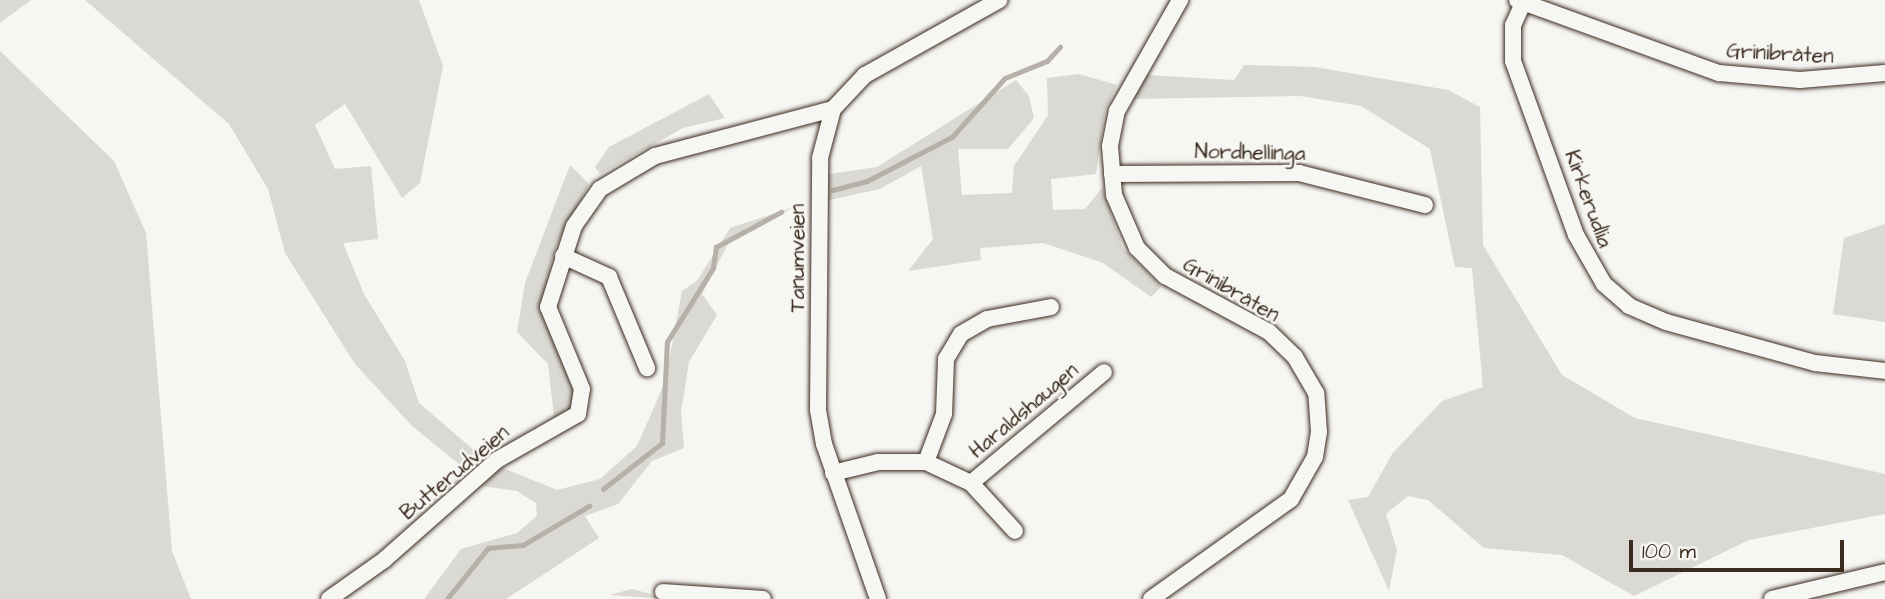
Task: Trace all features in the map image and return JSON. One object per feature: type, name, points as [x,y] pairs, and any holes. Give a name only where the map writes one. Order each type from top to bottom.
[{"type":"street","name":"Tanumveien","points":[[877,599],[833,473],[818,386],[820,158],[833,109],[865,75],[999,0]]},
{"type":"street","name":"Grinibråten","points":[[1152,599],[1291,499],[1315,457],[1319,413],[1309,374],[1269,332],[1165,276],[1137,248],[1112,174],[1117,111],[1180,0]]},
{"type":"street","name":"Grinibråten","points":[[1520,1],[1719,73],[1800,80],[1885,73]]},
{"type":"street","name":"Kirkerudlia","points":[[1520,1],[1513,26],[1513,61],[1576,235],[1604,284],[1629,306],[1665,323],[1815,363],[1885,371]]},
{"type":"street","name":"Butterudveien","points":[[329,599],[384,560],[496,460],[578,414],[582,389],[548,307],[563,256],[600,189],[636,166],[688,146],[833,109]]},
{"type":"street","name":"Nordhellinga","points":[[1112,174],[1299,173],[1425,205]]},
{"type":"street","points":[[563,256],[609,276],[647,368]]},
{"type":"street","name":"Haraldshaugen","points":[[926,462],[944,414],[946,359],[961,334],[987,319],[1051,307]]},
{"type":"street","name":"Haraldshaugen","points":[[971,484],[1104,372]]},
{"type":"street","name":"Haraldshaugen","points":[[833,473],[878,462],[926,462],[971,484],[1015,531]]},
{"type":"street","points":[[1772,599],[1885,572]]},
{"type":"street","points":[[663,592],[763,599]]},
{"type":"shaded area","points":[[0,0],[31,0],[0,23]]},
{"type":"shaded area","points":[[85,0],[419,0],[443,66],[420,183],[402,198],[345,104],[315,125],[335,169],[371,166],[378,239],[343,243],[364,294],[405,361],[419,403],[482,457],[466,470],[412,426],[355,364],[285,253],[268,189],[229,124]]},
{"type":"shaded area","points":[[0,51],[114,161],[146,233],[172,551],[191,599],[0,599]]},
{"type":"shaded area","points":[[1244,65],[1315,67],[1448,90],[1480,107],[1483,245],[1562,375],[1635,418],[1885,474],[1885,514],[1749,540],[1634,596],[1562,555],[1484,548],[1428,500],[1408,496],[1386,514],[1397,550],[1389,591],[1348,500],[1368,497],[1392,454],[1442,401],[1483,387],[1472,268],[1455,267],[1430,149],[1361,106],[1300,96],[1131,99],[1146,75],[1234,80]]},
{"type":"shaded area","points":[[1079,74],[1117,85],[1105,111],[1096,174],[1051,179],[1053,210],[1085,209],[1102,188],[1123,248],[1161,287],[1151,297],[1103,263],[1043,243],[980,248],[981,260],[908,271],[933,239],[921,166],[880,189],[829,200],[829,174],[877,167],[1016,80],[1029,96],[1034,118],[1008,149],[958,149],[962,195],[1012,193],[1014,166],[1048,115],[1047,78]]},
{"type":"shaded area","points":[[709,94],[725,118],[683,128],[600,174],[595,167],[609,147]]},
{"type":"shaded area","points":[[570,165],[589,184],[555,248],[542,301],[575,396],[572,408],[554,417],[548,364],[517,332],[525,283]]},
{"type":"shaded area","points":[[794,207],[729,242],[702,294],[717,315],[689,362],[681,412],[684,448],[652,461],[618,504],[585,516],[599,538],[506,599],[424,599],[461,549],[517,533],[537,516],[536,503],[517,491],[482,486],[498,466],[557,490],[600,479],[637,446],[665,382],[682,291],[697,281],[730,228]]},
{"type":"shaded area","points":[[1885,224],[1885,322],[1833,314],[1844,238]]},
{"type":"shaded area","points":[[632,589],[666,598],[666,599],[609,595]]},
{"type":"waterway","points":[[833,190],[867,181],[952,137],[1005,78],[1047,61],[1060,47]]},
{"type":"waterway","points":[[603,489],[662,443],[667,342],[713,268],[716,247],[781,212]]},
{"type":"waterway","points":[[447,599],[488,548],[523,545],[589,506]]}]
